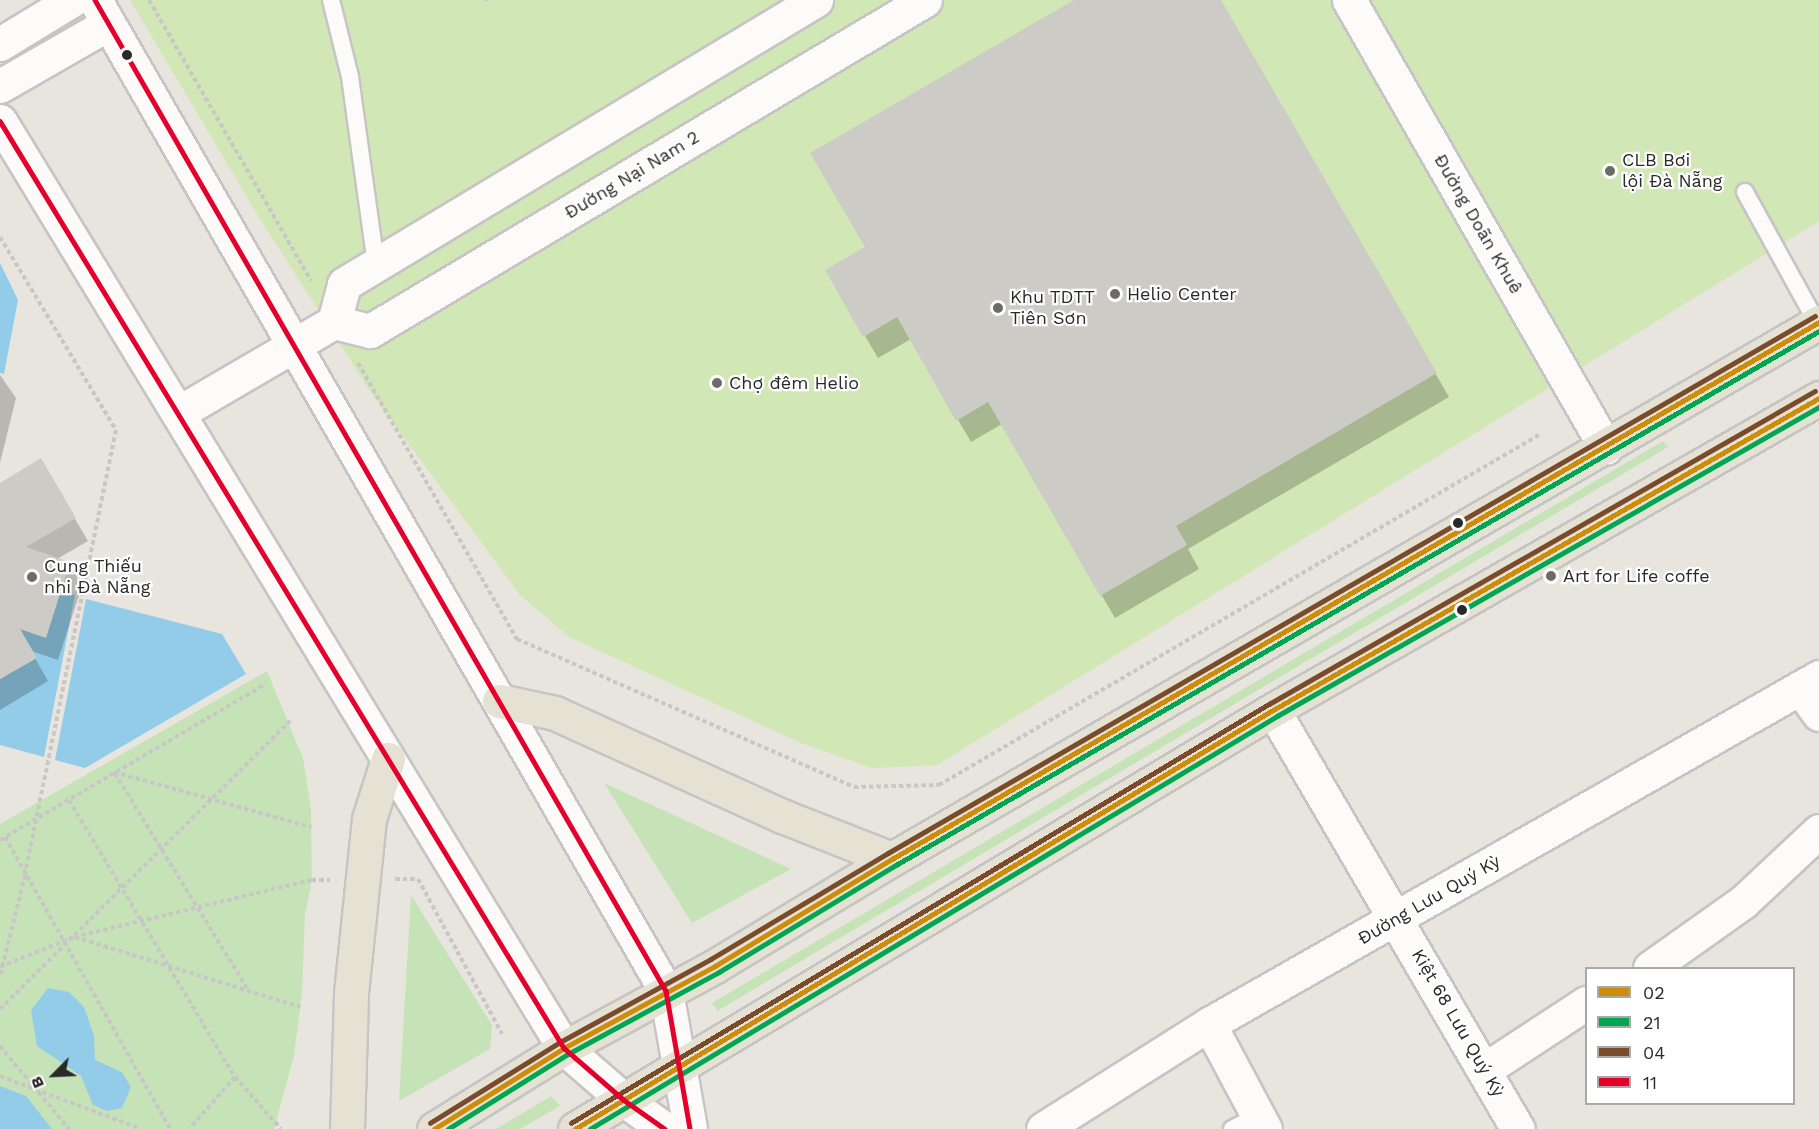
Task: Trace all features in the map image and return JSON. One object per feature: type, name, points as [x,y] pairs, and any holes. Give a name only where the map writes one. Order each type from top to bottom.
[{"type":"main road","points":[[434,1129],[564,1048],[1606,448],[1818,323]]},
{"type":"main road","points":[[575,1129],[1273,710],[1819,398]]},
{"type":"main road","points":[[499,702],[555,714],[782,816],[892,859]]},
{"type":"main road","points":[[347,1129],[351,993],[369,819],[388,759]]},
{"type":"street","points":[[0,44],[72,0]]},
{"type":"street","points":[[178,413],[334,322],[344,284],[816,0]]},
{"type":"street","name":"Đường Nại Nam 2","points":[[334,322],[370,331],[925,0]]},
{"type":"street","name":"Đường Doãn Khuê","points":[[1349,0],[1606,448]]},
{"type":"street","points":[[0,86],[102,12],[666,991],[690,1129]]},
{"type":"street","points":[[0,121],[564,1048],[624,1100],[665,1129]]},
{"type":"street","name":"Đường Lưu Quý Kỳ","points":[[1043,1129],[1209,1024],[1398,918],[1813,693]]},
{"type":"street","name":"Kiệt 68 Lưu Quý Kỳ","points":[[1273,710],[1398,918],[1518,1129]]},
{"type":"street","points":[[1653,967],[1743,902],[1819,831]]},
{"type":"street","points":[[1484,1070],[1585,1004]]},
{"type":"street","points":[[1209,1024],[1252,1125]]},
{"type":"lane","points":[[331,0],[350,77],[376,264]]},
{"type":"lane","points":[[1745,192],[1818,323]]},
{"type":"path","points":[[149,0],[517,639],[854,787],[939,784],[1539,435]]},
{"type":"path","points":[[0,237],[116,430],[25,875],[0,977]]},
{"type":"path","points":[[0,840],[266,684]]},
{"type":"path","points":[[2,967],[74,937],[290,721]]},
{"type":"path","points":[[114,772],[311,827]]},
{"type":"path","points":[[114,772],[160,852],[247,988]]},
{"type":"path","points":[[69,800],[235,1077],[281,1129]]},
{"type":"path","points":[[5,837],[170,1129]]},
{"type":"path","points":[[74,937],[142,923],[312,880],[418,879],[502,1034]]},
{"type":"path","points":[[74,937],[247,988],[300,1007]]},
{"type":"path","points":[[0,1009],[64,943]]},
{"type":"path","points":[[0,1046],[69,1129]]},
{"type":"path","points":[[0,1076],[41,1094],[141,1129]]},
{"type":"path","points":[[189,1129],[235,1077]]},
{"type":"green space","name":"Khu TDTT Tiên Sơn","points":[[130,0],[1819,0],[1819,221],[937,765],[872,768],[801,743],[569,637],[520,595],[372,394],[260,219]]},
{"type":"green space","points":[[1663,441],[1668,447],[717,1011],[712,1003]]},
{"type":"green space","points":[[267,671],[303,758],[311,809],[312,880],[305,914],[302,993],[294,1056],[274,1129],[0,1129],[0,824]]},
{"type":"green space","points":[[604,783],[791,869],[692,923]]},
{"type":"green space","points":[[411,895],[492,1025],[490,1049],[399,1101]]},
{"type":"green space","points":[[551,1096],[560,1106],[520,1129],[496,1129]]},
{"type":"water","points":[[0,263],[18,300],[4,374],[0,373]]},
{"type":"water","points":[[60,592],[75,595],[44,757],[0,745],[0,679],[36,658],[20,629],[46,637]]},
{"type":"water","points":[[86,599],[222,634],[246,674],[85,768],[55,760]]},
{"type":"water","points":[[48,988],[69,992],[84,1007],[94,1036],[95,1060],[122,1072],[131,1087],[122,1108],[107,1111],[93,1105],[81,1076],[37,1046],[31,1010]]},
{"type":"water","points":[[0,1086],[26,1096],[52,1129],[0,1129]]},
{"type":"building","name":"Helio Center","points":[[1074,0],[1221,0],[1437,373],[1176,526],[1187,545],[1100,596],[988,402],[956,421],[897,317],[863,337],[825,270],[865,247],[810,153]]},
{"type":"building","name":"Cung Thiếu nhi Đà Nẵng","points":[[41,458],[76,518],[26,547],[70,562],[46,638],[20,629],[37,658],[0,679],[0,483]]},
{"type":"transit line","name":"11","points":[[95,0],[666,991],[690,1129]]},
{"type":"transit line","name":"11","points":[[0,121],[564,1048],[624,1100],[665,1129]]},
{"type":"transit line","name":"04","points":[[430,1123],[560,1042],[711,959],[888,853],[1815,316]]},
{"type":"transit line","name":"02","points":[[434,1129],[564,1048],[715,966],[892,859],[1819,322]]},
{"type":"transit line","name":"21","points":[[448,1129],[568,1054],[719,972],[896,865],[1819,331]]},
{"type":"transit line","name":"04","points":[[571,1123],[1269,704],[1815,391]]},
{"type":"transit line","name":"02","points":[[575,1129],[1273,710],[1819,398]]},
{"type":"transit line","name":"21","points":[[590,1129],[1277,716],[1819,407]]},
{"type":"place","name":"CLB Bơi lội Đà Nẵng","points":[[1610,171]]},
{"type":"place","name":"Helio Center","points":[[1115,294]]},
{"type":"place","name":"Khu TDTT Tiên Sơn","points":[[998,308]]},
{"type":"place","name":"Chợ đêm Helio","points":[[717,383]]},
{"type":"place","name":"Art for Life coffe","points":[[1551,576]]},
{"type":"place","name":"Cung Thiếu nhi Đà Nẵng","points":[[32,577]]}]
